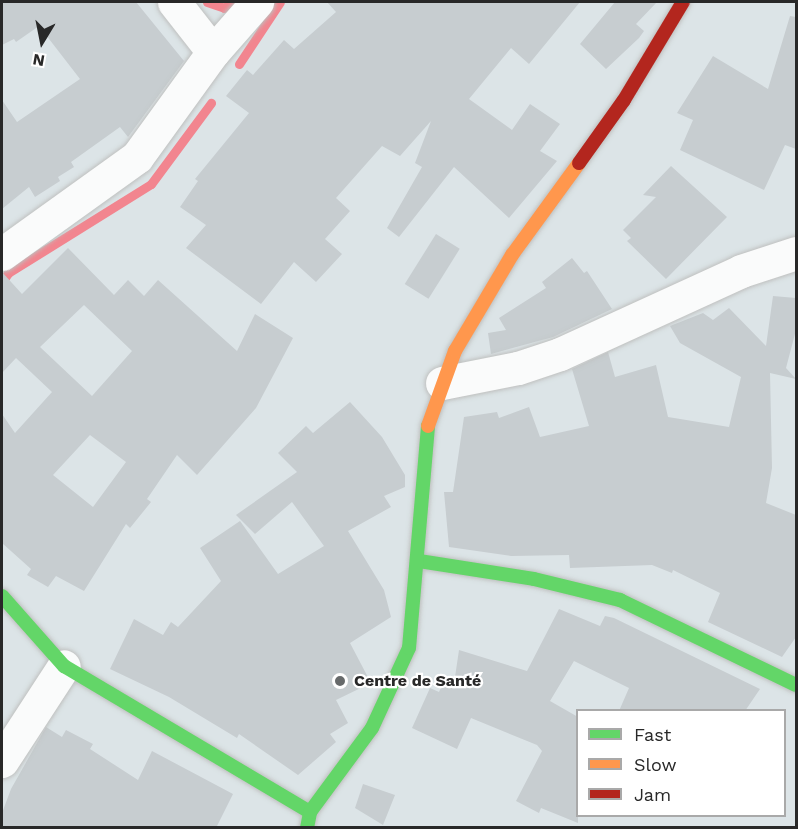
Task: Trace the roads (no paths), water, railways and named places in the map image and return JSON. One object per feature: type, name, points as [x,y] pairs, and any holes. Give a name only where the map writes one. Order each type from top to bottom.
[{"type":"main road","points":[[307,828],[310,812],[372,728],[409,648],[419,561],[427,429],[455,351],[512,255],[624,100],[683,2]]},
{"type":"main road","points":[[419,561],[534,579],[620,600],[796,685]]},
{"type":"main road","points":[[2,596],[64,666],[310,812]]},
{"type":"street","points":[[174,2],[213,52]]},
{"type":"street","points":[[2,254],[137,157],[213,52],[257,2]]},
{"type":"street","points":[[442,383],[518,368],[560,354],[741,271],[796,253]]},
{"type":"street","points":[[2,761],[64,666]]},
{"type":"waterway","points":[[207,2],[224,8],[232,2]]},
{"type":"waterway","points":[[239,64],[280,2]]},
{"type":"waterway","points":[[2,282],[8,273],[151,184],[211,103]]},
{"type":"place","name":"Centre de Santé","points":[[340,681]]}]
